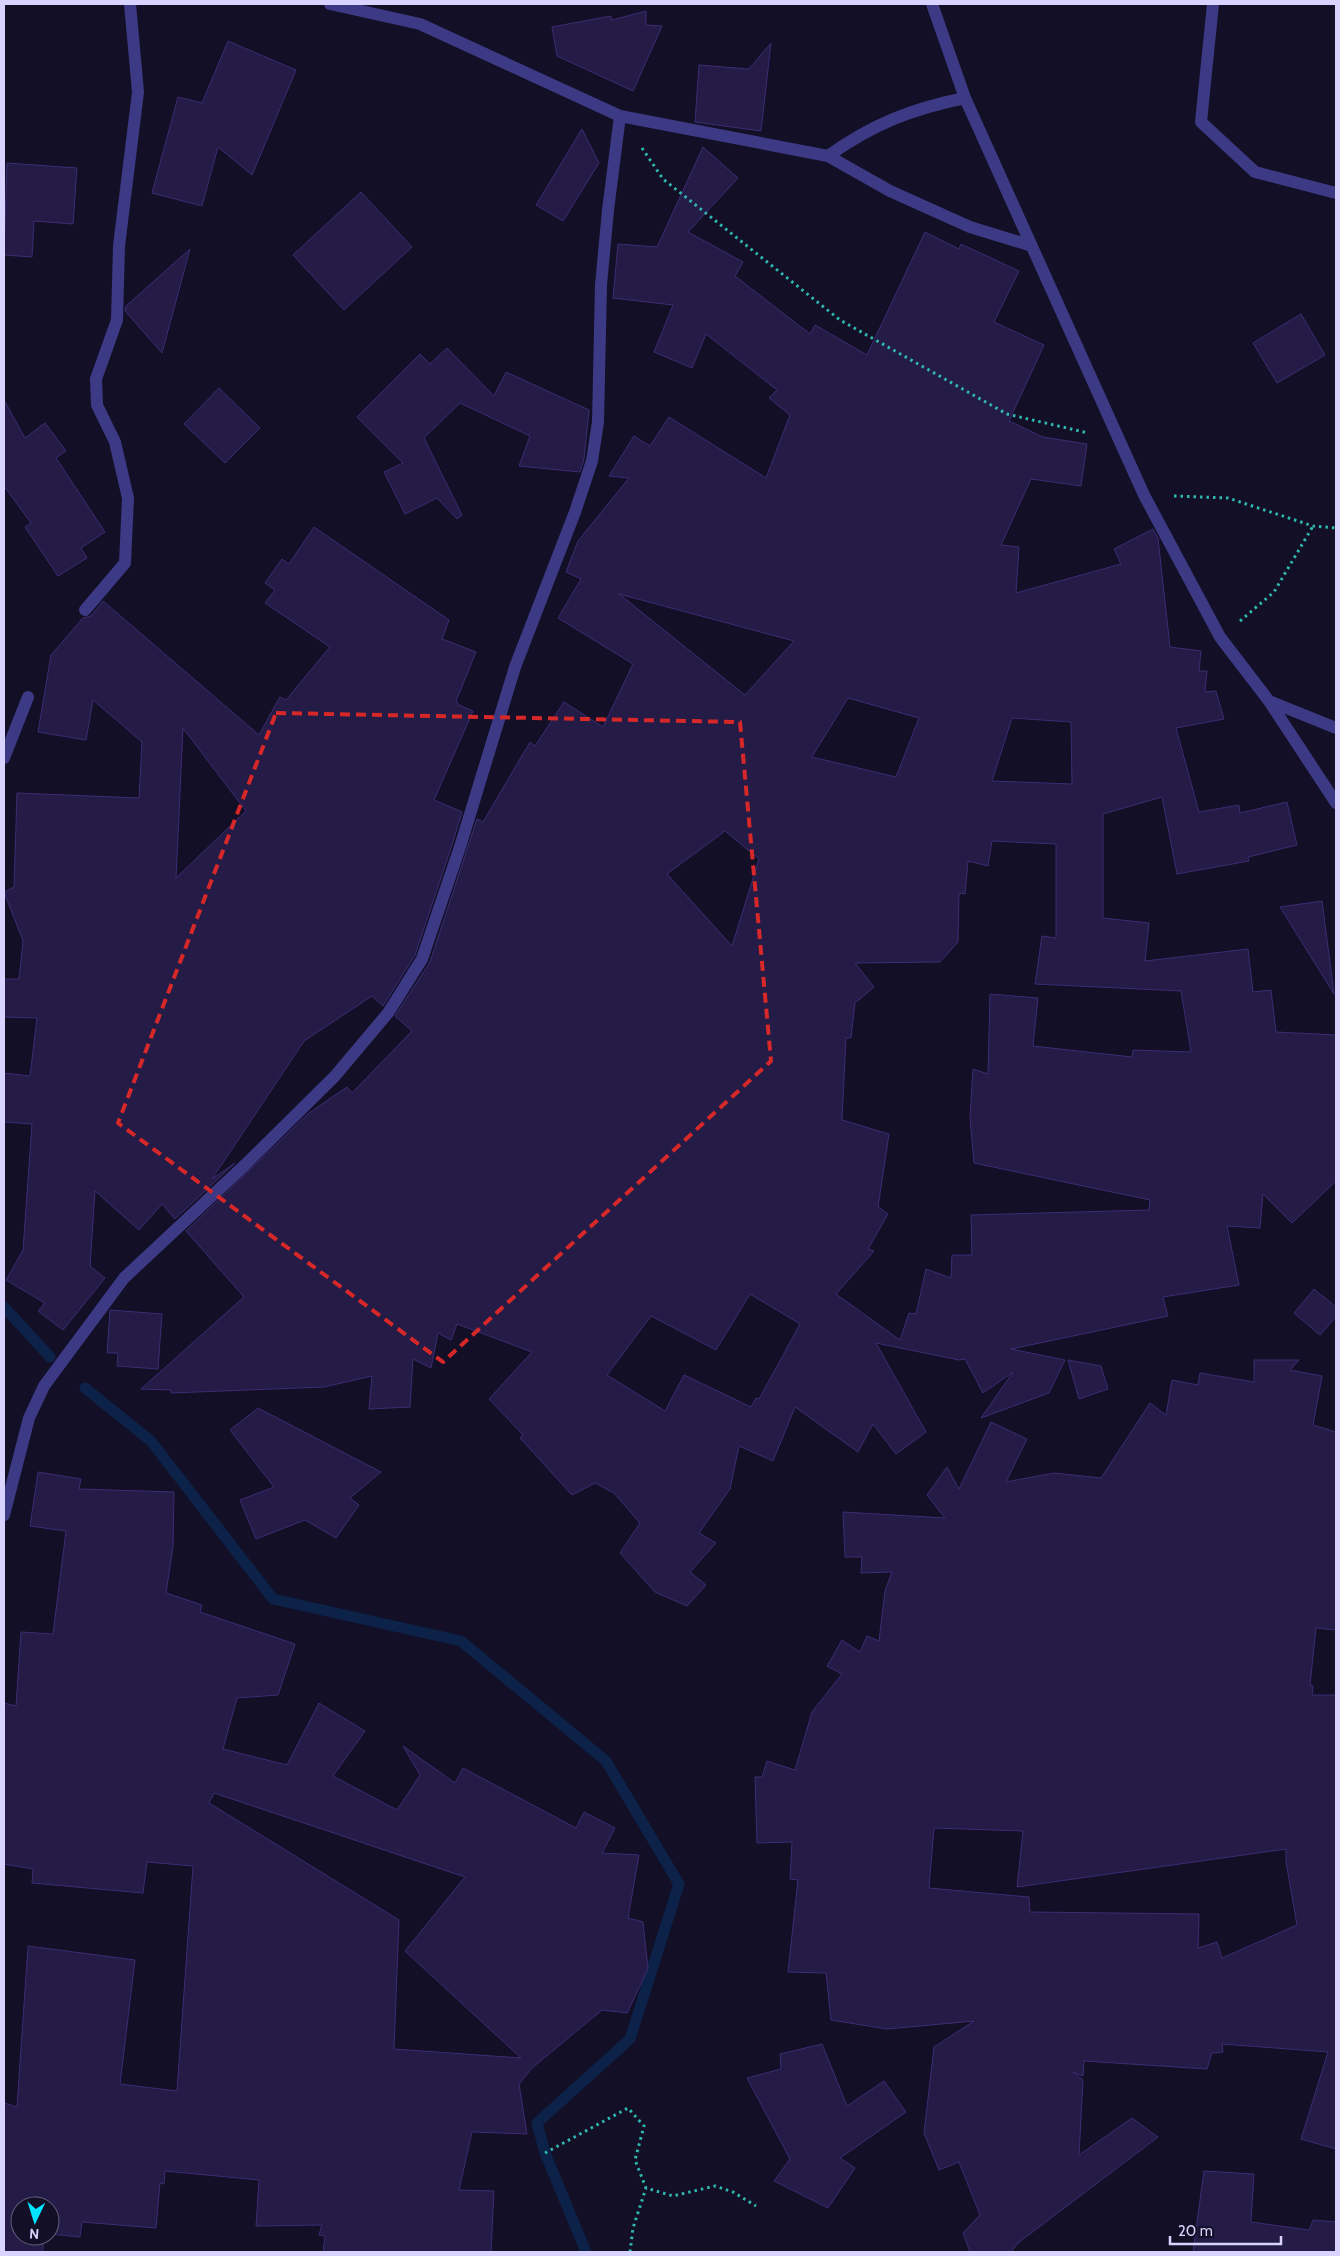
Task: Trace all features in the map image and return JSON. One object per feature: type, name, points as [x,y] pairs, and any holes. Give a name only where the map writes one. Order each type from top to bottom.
[{"type":"street","points":[[85,610],[125,563],[128,498],[115,442],[97,405],[96,379],[117,320],[119,246],[138,92],[130,4]]},
{"type":"street","points":[[330,4],[420,24],[620,116],[828,156],[890,191],[970,227],[1032,246]]},
{"type":"street","points":[[932,4],[965,98],[1144,495],[1220,637],[1269,701],[1336,803]]},
{"type":"street","points":[[1213,4],[1201,122],[1255,172],[1336,193]]},
{"type":"street","points":[[828,156],[859,134],[892,119],[933,104],[965,98]]},
{"type":"street","points":[[4,1515],[29,1418],[44,1386],[124,1278],[245,1165],[335,1076],[388,1013],[422,959],[515,667],[575,512],[592,462],[598,422],[603,267],[620,116]]},
{"type":"street","points":[[4,758],[28,697]]},
{"type":"street","points":[[1269,701],[1336,728]]},
{"type":"path","points":[[620,116],[663,179],[840,320],[1007,414],[1120,441]]},
{"type":"path","points":[[1144,495],[1228,498],[1314,526],[1336,528]]},
{"type":"path","points":[[1220,637],[1274,592],[1314,526]]},
{"type":"path","points":[[545,2153],[628,2108],[644,2126],[635,2160],[646,2188],[632,2228],[630,2252]]},
{"type":"path","points":[[646,2188],[673,2196],[715,2186],[734,2192],[756,2206]]},
{"type":"highlighted area","points":[[276,713],[740,722],[771,1061],[443,1362],[118,1123]]},
{"type":"building","points":[[646,11],[646,25],[662,26],[633,91],[557,56],[552,27],[611,16],[612,20]]},
{"type":"building","points":[[228,41],[296,70],[252,175],[218,147],[202,206],[152,193],[178,97],[202,103]]},
{"type":"building","points":[[771,43],[761,131],[695,122],[699,65],[749,69]]},
{"type":"building","points":[[582,129],[599,163],[563,221],[536,205]]},
{"type":"building","points":[[703,147],[738,178],[688,232],[743,262],[735,276],[810,334],[815,325],[867,355],[925,232],[959,249],[961,244],[1019,271],[994,322],[1044,345],[1009,421],[1043,437],[1087,444],[1081,486],[1031,479],[1001,545],[1019,547],[1016,593],[1121,564],[1114,549],[1153,529],[1158,538],[1170,647],[1201,651],[1199,671],[1207,671],[1205,692],[1216,691],[1224,719],[1176,728],[1199,812],[1239,805],[1240,813],[1287,802],[1297,845],[1248,857],[1249,861],[1177,874],[1162,797],[1103,814],[1103,918],[1149,923],[1145,961],[1248,949],[1253,992],[1271,990],[1276,1032],[1336,1035],[1336,1181],[1292,1223],[1263,1194],[1260,1228],[1227,1226],[1239,1285],[1163,1297],[1168,1316],[1011,1349],[1065,1360],[1049,1393],[981,1418],[1013,1372],[983,1393],[965,1359],[959,1360],[876,1343],[926,1432],[896,1454],[873,1424],[858,1452],[795,1407],[773,1461],[739,1446],[730,1489],[699,1533],[716,1543],[690,1572],[706,1585],[687,1606],[655,1592],[620,1553],[640,1523],[614,1493],[595,1483],[572,1495],[520,1438],[523,1435],[489,1399],[532,1352],[457,1324],[451,1340],[438,1333],[431,1368],[413,1359],[410,1407],[369,1409],[372,1376],[324,1387],[171,1393],[171,1390],[141,1389],[244,1297],[186,1231],[309,1113],[347,1087],[352,1093],[412,1031],[395,1016],[430,962],[477,819],[483,822],[530,742],[535,746],[564,702],[603,727],[633,664],[558,618],[581,579],[566,572],[578,541],[629,478],[609,476],[634,436],[650,446],[669,417],[766,478],[790,415],[769,398],[777,390],[706,334],[692,368],[654,352],[673,305],[613,298],[618,244],[657,247]],"holes":[[[619,594],[794,641],[745,695]],[[848,698],[919,718],[896,777],[812,757]],[[1012,718],[1071,722],[1072,784],[992,781]],[[725,831],[759,859],[732,946],[667,874]],[[992,841],[1056,844],[1056,938],[1042,936],[1035,984],[1181,991],[1191,1052],[1133,1050],[1132,1057],[1033,1046],[1038,998],[990,994],[988,1074],[973,1069],[970,1118],[974,1163],[1150,1200],[1149,1210],[971,1215],[972,1255],[952,1255],[951,1278],[926,1269],[916,1314],[909,1313],[900,1340],[836,1294],[874,1251],[868,1249],[888,1214],[878,1207],[889,1134],[842,1120],[846,1038],[851,1038],[855,1003],[874,987],[855,963],[940,962],[958,942],[959,893],[965,894],[968,861],[988,866]],[[750,1294],[800,1324],[759,1399],[756,1398],[751,1407],[684,1375],[665,1411],[607,1375],[651,1316],[716,1350]]]},
{"type":"building","points":[[7,163],[77,168],[73,224],[34,221],[32,257],[4,255]]},
{"type":"building","points":[[361,192],[412,247],[344,310],[293,255]]},
{"type":"building","points":[[190,249],[162,353],[125,311],[126,306]]},
{"type":"building","points":[[1301,314],[1325,355],[1277,383],[1253,343]]},
{"type":"building","points":[[447,348],[494,396],[506,372],[589,410],[584,459],[580,472],[519,466],[530,436],[460,403],[424,438],[462,515],[457,519],[437,498],[405,514],[384,472],[403,463],[357,417],[420,354],[430,364]]},
{"type":"building","points":[[219,388],[260,428],[225,463],[184,424]]},
{"type":"building","points":[[4,400],[25,438],[45,423],[66,451],[56,458],[105,532],[81,548],[87,558],[58,576],[25,527],[31,523],[4,486]]},
{"type":"building","points":[[314,527],[449,620],[442,639],[476,652],[456,701],[459,705],[473,711],[434,800],[462,812],[415,955],[383,1006],[372,996],[304,1041],[212,1179],[235,1163],[175,1219],[162,1204],[139,1230],[95,1191],[90,1266],[105,1278],[63,1330],[38,1311],[45,1303],[6,1280],[23,1250],[32,1124],[4,1122],[4,1073],[30,1076],[37,1018],[4,1017],[4,979],[19,979],[23,941],[4,892],[14,887],[17,793],[139,798],[142,742],[93,700],[86,740],[38,732],[51,655],[83,618],[91,616],[103,601],[259,735],[280,697],[286,700],[330,647],[265,603],[275,590],[265,583],[282,559],[289,564]],"holes":[[[183,728],[246,811],[176,878]]]},
{"type":"building","points":[[1322,901],[1334,994],[1280,907]]},
{"type":"building","points":[[1314,1289],[1336,1307],[1336,1317],[1320,1335],[1294,1313]]},
{"type":"building","points":[[110,1310],[162,1314],[158,1369],[117,1366],[118,1353],[107,1353]]},
{"type":"building","points":[[1068,1360],[1101,1366],[1108,1389],[1079,1399]]},
{"type":"building","points":[[1254,1360],[1299,1360],[1290,1370],[1322,1376],[1313,1425],[1336,1432],[1336,1630],[1316,1628],[1310,1685],[1313,1686],[1312,1695],[1336,1695],[1336,2149],[1301,2139],[1328,2052],[1222,2044],[1223,2052],[1212,2053],[1207,2069],[1084,2061],[1083,2076],[1073,2072],[1083,2080],[1079,2155],[1132,2118],[1158,2137],[1018,2243],[1011,2252],[970,2252],[963,2233],[980,2215],[959,2162],[939,2170],[924,2133],[934,2047],[974,2021],[887,2029],[831,2020],[826,1973],[788,1972],[798,1880],[790,1879],[792,1842],[757,1843],[755,1777],[762,1777],[767,1761],[795,1770],[812,1712],[842,1674],[827,1666],[842,1640],[860,1652],[867,1636],[879,1641],[885,1591],[892,1572],[861,1573],[862,1557],[845,1557],[843,1512],[945,1518],[927,1495],[947,1467],[959,1489],[991,1422],[1027,1439],[1006,1482],[1054,1473],[1101,1478],[1150,1403],[1166,1415],[1172,1380],[1198,1385],[1200,1373],[1254,1382]],"holes":[[[934,1828],[1023,1831],[1017,1887],[1286,1849],[1286,1862],[1297,1925],[1222,1958],[1217,1942],[1198,1948],[1199,1914],[1030,1912],[1029,1897],[929,1888]]]},
{"type":"building","points":[[258,1408],[381,1472],[350,1498],[359,1505],[336,1538],[305,1520],[256,1539],[240,1500],[274,1487],[230,1430]]},
{"type":"building","points":[[38,1472],[81,1479],[79,1489],[174,1492],[173,1547],[166,1593],[202,1605],[200,1612],[295,1644],[278,1695],[237,1698],[223,1749],[287,1765],[319,1703],[365,1731],[333,1776],[397,1810],[420,1775],[403,1746],[455,1783],[463,1768],[576,1828],[584,1812],[615,1828],[602,1853],[639,1855],[628,1918],[643,1922],[648,1969],[627,2013],[602,2010],[532,2068],[519,2084],[527,2134],[472,2132],[459,2190],[494,2191],[491,2252],[323,2252],[325,2236],[319,2235],[322,2225],[256,2226],[259,2180],[165,2171],[164,2184],[160,2183],[156,2228],[82,2222],[80,2237],[60,2235],[60,2196],[10,2196],[10,2246],[43,2246],[43,2252],[4,2252],[4,2103],[17,2107],[28,1946],[135,1960],[120,2084],[177,2091],[193,1866],[147,1862],[143,1893],[32,1883],[33,1869],[4,1864],[4,1703],[16,1706],[21,1632],[53,1634],[66,1531],[30,1526]],"holes":[[[214,1793],[465,1877],[405,1951],[521,2058],[394,2049],[399,1920],[209,1803]]]},
{"type":"building","points":[[822,2044],[847,2106],[884,2081],[906,2112],[840,2158],[855,2168],[828,2208],[774,2181],[790,2159],[747,2078],[781,2069],[780,2054]]},
{"type":"building","points":[[1204,2171],[1254,2174],[1251,2222],[1309,2230],[1313,2220],[1336,2222],[1336,2252],[1193,2252]]},
{"type":"waterway","points":[[4,1307],[50,1357]]},
{"type":"waterway","points":[[85,1388],[151,1441],[273,1599],[461,1641],[606,1761],[679,1884],[630,2039],[537,2123],[545,2153],[586,2252]]}]
